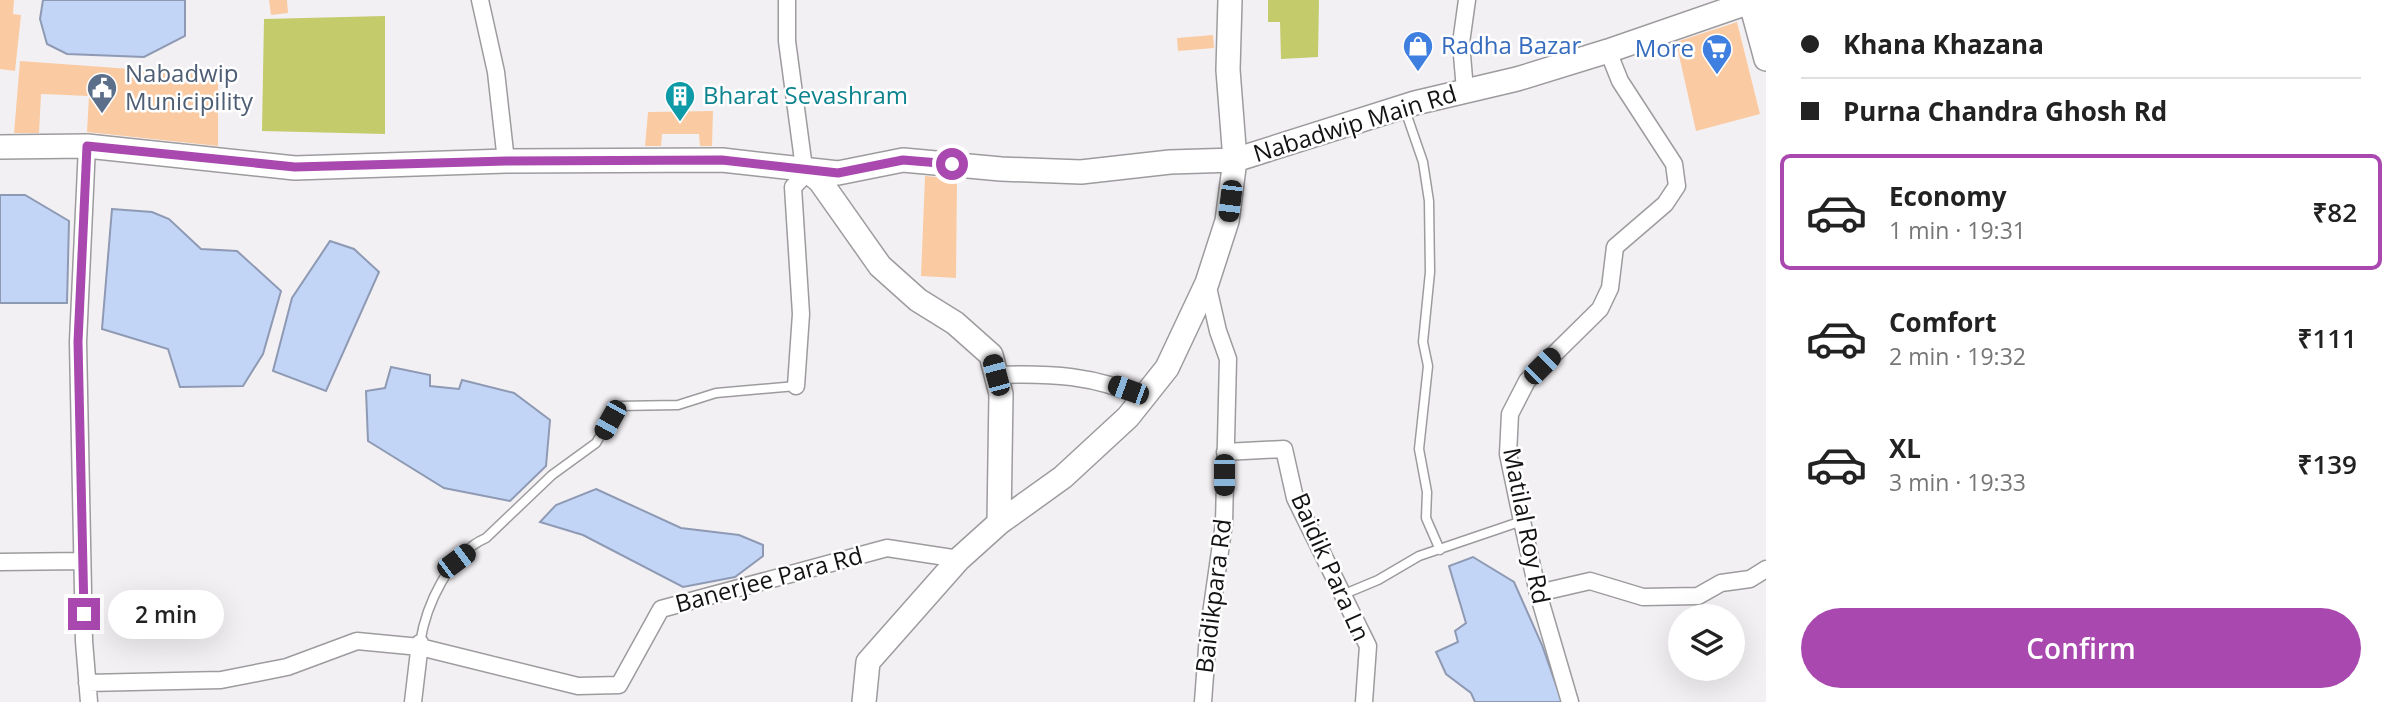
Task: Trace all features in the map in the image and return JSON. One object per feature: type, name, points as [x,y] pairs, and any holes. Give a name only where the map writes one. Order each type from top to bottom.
[{"type":"main road","points":[[0,147],[87,146],[295,167],[506,161],[722,160],[804,173],[838,173],[903,160],[1001,169],[1081,172],[1170,162],[1235,160],[1228,70],[1230,0]]},
{"type":"main road","points":[[1755,2],[1766,59]]},
{"type":"main road","name":"Nabadwip Main Rd","points":[[863,702],[868,662],[959,559],[999,523],[1063,477],[1144,398],[1167,368],[1208,283],[1227,221],[1235,160],[1404,107],[1608,51],[1755,2]]},
{"type":"main road","points":[[804,173],[820,181],[880,266],[918,300],[955,323],[990,355],[1001,394],[999,523]]},
{"type":"street","points":[[480,0],[496,72],[506,161]]},
{"type":"street","points":[[787,0],[787,40],[804,173],[793,187],[800,314],[796,386]]},
{"type":"street","points":[[1465,90],[1461,43],[1466,0]]},
{"type":"street","name":"Matilal Roy Rd","points":[[1570,702],[1538,593],[1521,521],[1508,454],[1510,414],[1527,381],[1600,309],[1610,288],[1615,247],[1665,204],[1677,186],[1674,164],[1620,81],[1608,51]]},
{"type":"street","points":[[87,146],[78,342],[82,561],[89,702]]},
{"type":"street","name":"Baidikpara Rd","points":[[1203,702],[1208,635],[1224,523],[1228,359],[1208,283]]},
{"type":"street","points":[[996,375],[1074,375],[1098,380],[1144,398]]},
{"type":"street","name":"Baidik Para Ln","points":[[1224,452],[1284,450],[1296,498],[1368,646],[1364,702]]},
{"type":"street","name":"Banerjee Para Rd","points":[[88,683],[221,680],[288,667],[357,641],[420,645],[579,686],[619,685],[661,609],[887,548],[959,559]]},
{"type":"street","points":[[0,562],[82,561]]},
{"type":"street","points":[[1538,593],[1590,581],[1643,597],[1698,596],[1721,583],[1750,579],[1766,569]]},
{"type":"street","points":[[413,702],[420,645]]},
{"type":"lane","points":[[1404,107],[1423,162],[1429,201],[1430,272],[1423,342],[1428,366],[1419,449],[1427,492],[1426,518],[1440,550]]},
{"type":"lane","points":[[420,645],[429,607],[456,561],[475,543],[486,538],[552,475],[596,443],[618,405],[678,405],[716,393],[796,386]]},
{"type":"lane","points":[[1342,595],[1378,580],[1419,556],[1521,521]]},
{"type":"green space","points":[[1268,0],[1319,0],[1318,57],[1281,59],[1280,22],[1268,22]]},
{"type":"green space","points":[[385,16],[385,134],[262,131],[264,19]]},
{"type":"water","points":[[43,0],[185,0],[185,36],[144,57],[67,54],[47,44],[40,19]]},
{"type":"water","points":[[0,195],[25,195],[69,221],[67,303],[0,303]]},
{"type":"water","points":[[112,209],[152,212],[169,219],[201,249],[237,251],[281,291],[263,354],[243,386],[180,387],[168,349],[102,329]]},
{"type":"water","points":[[330,241],[354,249],[379,272],[326,391],[273,371],[292,298]]},
{"type":"water","points":[[391,367],[430,375],[430,386],[459,389],[462,380],[514,393],[550,420],[546,466],[510,501],[444,488],[368,441],[366,391],[385,388]]},
{"type":"water","points":[[596,489],[681,528],[739,535],[763,545],[763,556],[735,577],[683,587],[583,535],[540,522],[556,505]]},
{"type":"water","points":[[1473,557],[1514,582],[1542,645],[1562,702],[1475,702],[1471,693],[1446,674],[1436,652],[1458,642],[1455,631],[1466,623],[1449,566]]},
{"type":"building","points":[[0,0],[14,0],[13,14],[21,15],[15,71],[0,69]]},
{"type":"building","points":[[269,0],[287,0],[288,13],[271,15]]},
{"type":"building","name":"More","points":[[1737,22],[1760,114],[1696,131],[1676,42]]},
{"type":"building","points":[[1213,35],[1214,48],[1178,51],[1177,38]]},
{"type":"building","points":[[20,61],[131,69],[218,71],[218,146],[87,132],[89,96],[41,94],[39,133],[14,133]]},
{"type":"building","name":"Bharat Sevashram","points":[[713,111],[712,146],[700,146],[699,134],[662,134],[661,146],[645,146],[648,112]]},
{"type":"building","points":[[925,176],[957,179],[956,278],[921,276]]},
{"type":"place","name":"Radha Bazar","points":[[1418,73]]},
{"type":"place","name":"More","points":[[1717,76]]},
{"type":"place","name":"Nabadwip Municipility","points":[[102,115]]},
{"type":"place","name":"Bharat Sevashram","points":[[680,123]]},
{"type":"route","points":[[84,614],[78,342],[85,243],[87,146],[295,167],[506,161],[722,160],[838,173],[903,160],[952,164]]}]
